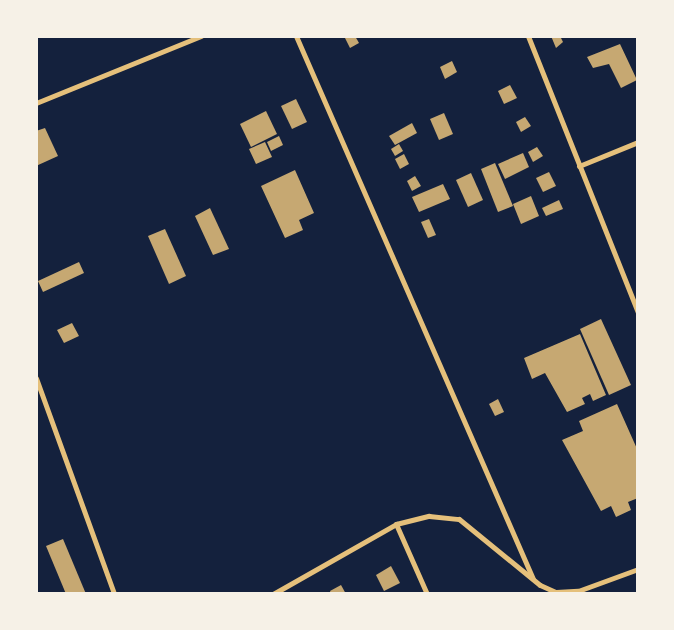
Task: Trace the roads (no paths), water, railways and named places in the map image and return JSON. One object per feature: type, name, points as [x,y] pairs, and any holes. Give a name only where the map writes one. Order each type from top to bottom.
[{"type":"street","points":[[36,103],[200,36]]},
{"type":"street","points":[[296,36],[533,579]]},
{"type":"street","points":[[528,36],[638,312]]},
{"type":"street","points":[[579,166],[638,142]]},
{"type":"street","points":[[36,378],[114,594]]},
{"type":"street","points":[[273,594],[396,524],[430,516],[459,519],[547,589],[567,593],[638,569]]},
{"type":"street","points":[[396,524],[427,594]]}]
